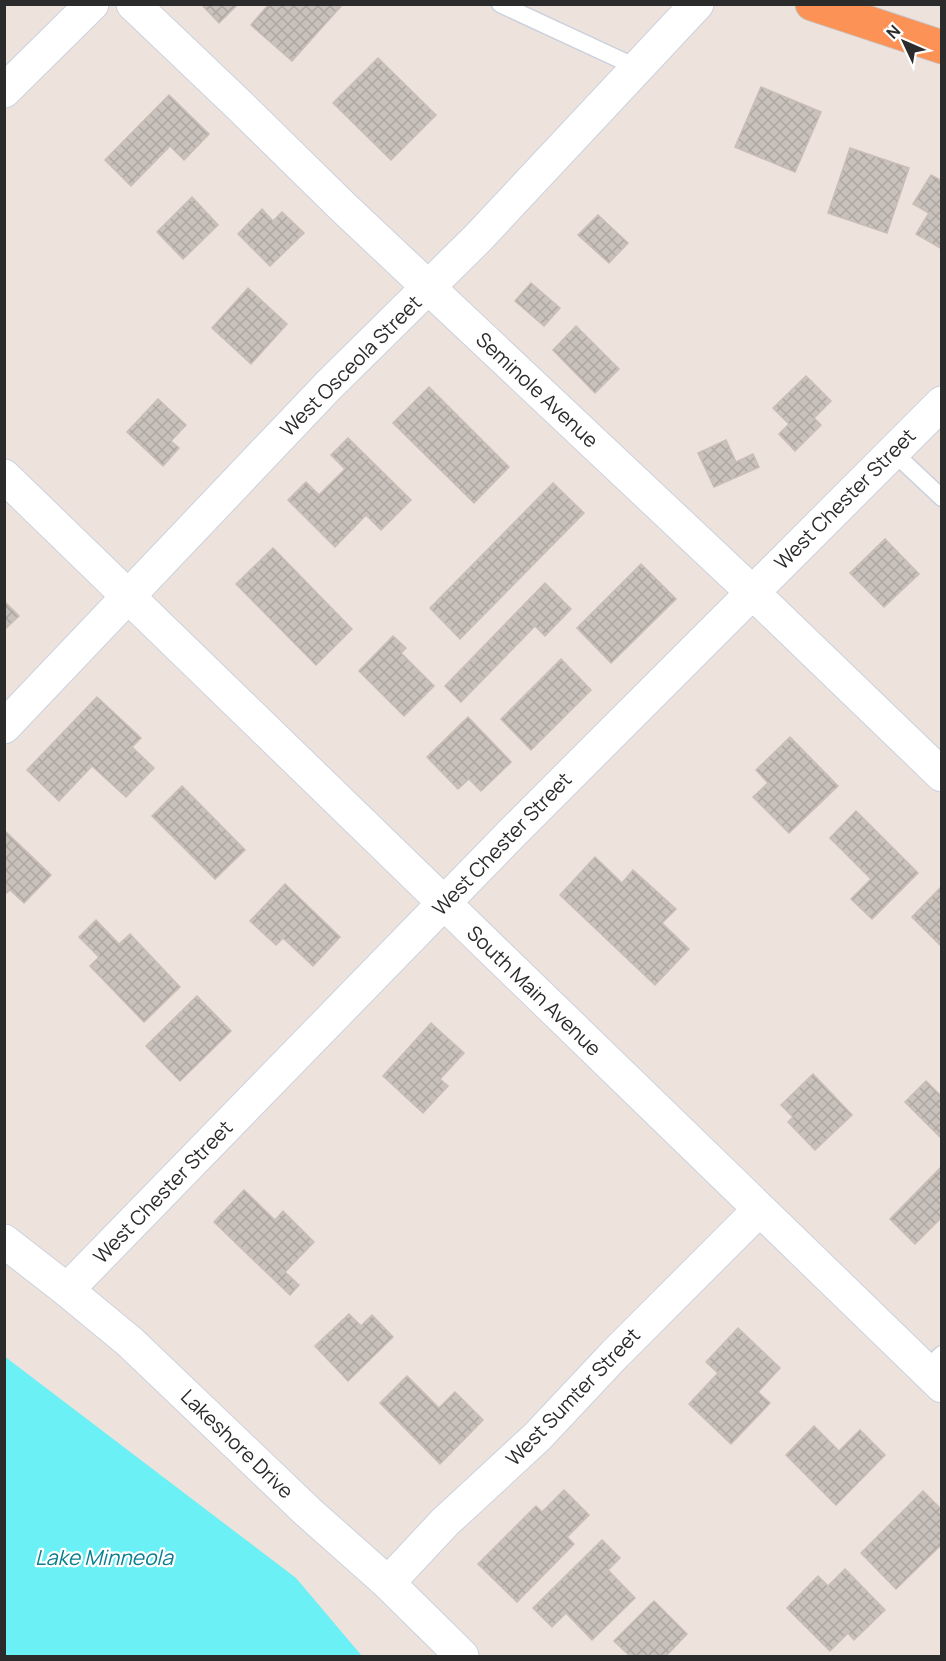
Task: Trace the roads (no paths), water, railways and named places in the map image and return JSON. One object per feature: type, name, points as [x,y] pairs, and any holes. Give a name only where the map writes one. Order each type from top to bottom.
[{"type":"highway","points":[[812,4],[942,47]]},
{"type":"street","points":[[4,91],[92,4]]},
{"type":"street","name":"Seminole Avenue","points":[[133,4],[343,207],[752,592],[942,775]]},
{"type":"street","name":"West Osceola Street","points":[[4,727],[320,395],[478,238],[697,4]]},
{"type":"street","name":"West Chester Street","points":[[68,1290],[513,832],[942,403]]},
{"type":"street","name":"South Main Avenue","points":[[4,476],[759,1209],[936,1370]]},
{"type":"street","name":"West Sumter Street","points":[[387,1582],[445,1522],[537,1437],[615,1354],[759,1209]]},
{"type":"street","name":"Lakeshore Drive","points":[[4,1241],[130,1342],[308,1512],[387,1582],[462,1656]]},
{"type":"lane","points":[[500,4],[638,68]]},
{"type":"lane","points":[[892,451],[942,498]]},
{"type":"water","name":"Lake Minneola","points":[[4,1356],[296,1578],[362,1656],[5,1656]]}]
